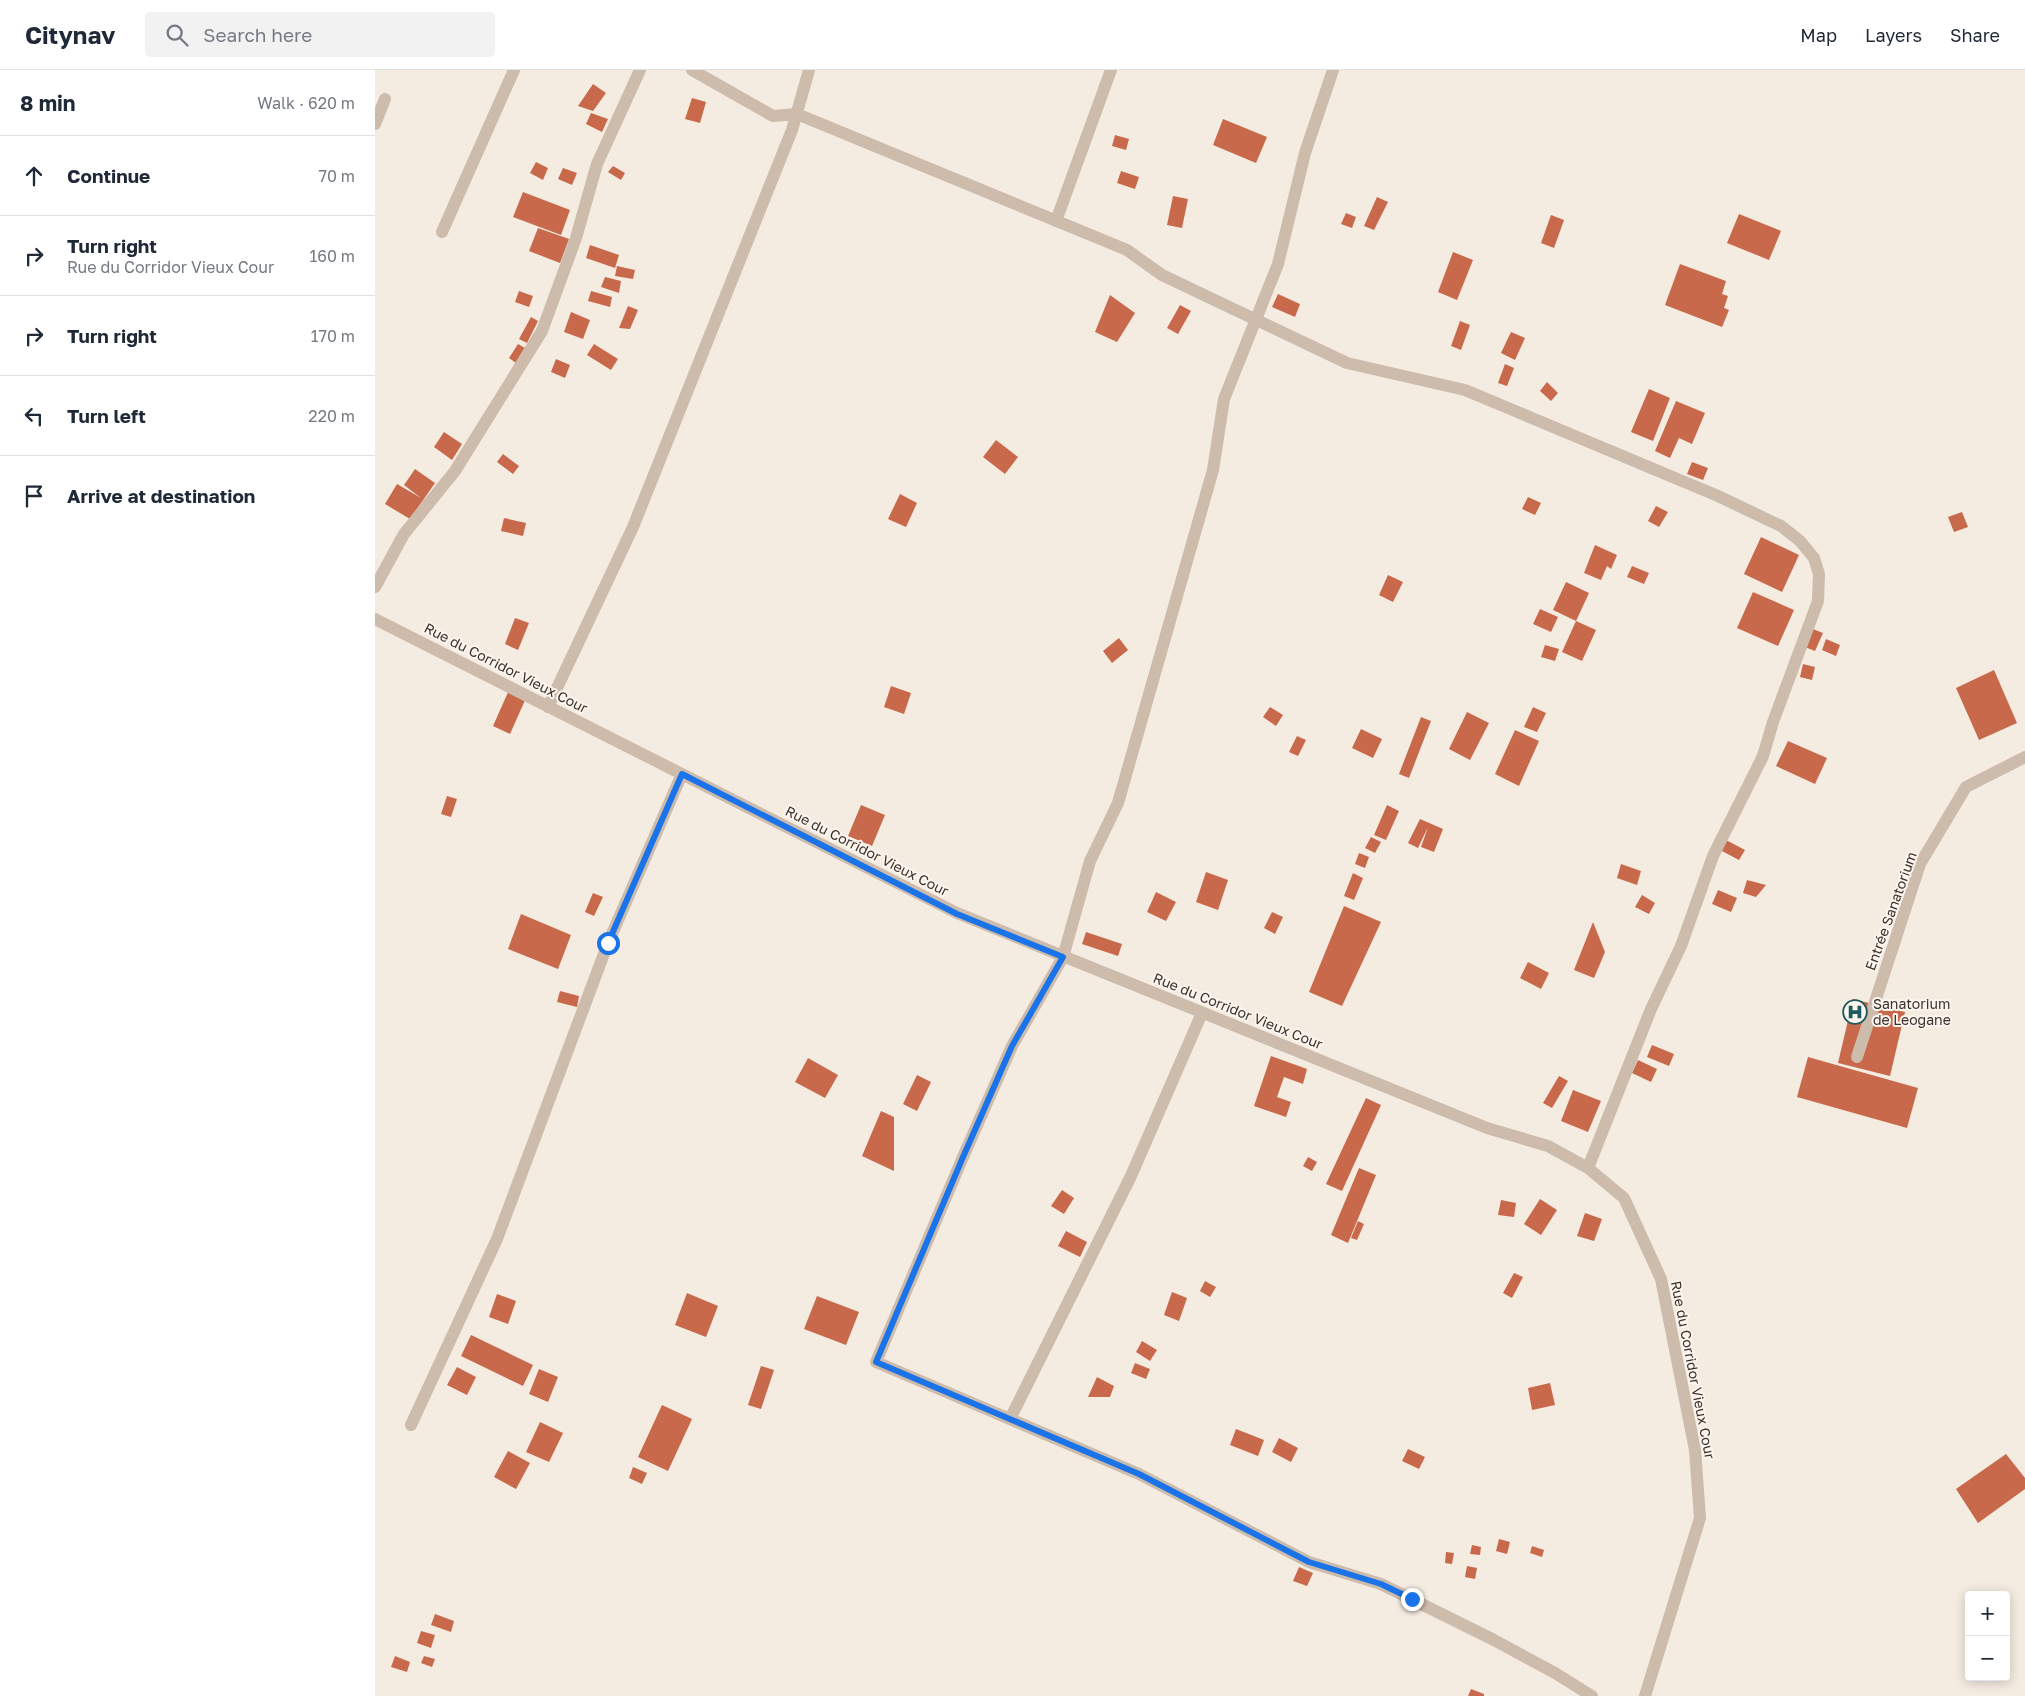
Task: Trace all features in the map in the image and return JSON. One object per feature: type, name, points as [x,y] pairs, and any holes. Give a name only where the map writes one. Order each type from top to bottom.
[{"type":"street","points":[[442,232],[514,70]]},
{"type":"street","points":[[375,587],[403,534],[455,471],[542,331],[576,238],[597,164],[639,70]]},
{"type":"street","points":[[692,70],[773,116],[797,114],[1127,250],[1162,276],[1347,363],[1465,390],[1718,496],[1781,526],[1800,541],[1814,558],[1819,574],[1818,601],[1763,756],[1713,856],[1681,946],[1651,1010],[1589,1168]]},
{"type":"street","points":[[548,707],[633,527],[792,130],[809,70]]},
{"type":"street","points":[[1056,221],[1111,70]]},
{"type":"street","points":[[1333,70],[1305,154],[1278,264],[1224,399],[1213,470],[1118,803],[1090,861],[1063,957],[1012,1046],[876,1362],[1139,1474],[1309,1562],[1381,1584],[1529,1659],[1592,1696]]},
{"type":"street","points":[[375,124],[385,99]]},
{"type":"street","name":"Rue du Corridor Vieux Cour","points":[[375,619],[957,914],[1487,1128],[1548,1146],[1589,1168],[1624,1198],[1661,1279],[1695,1450],[1700,1518],[1645,1696]]},
{"type":"street","name":"Entrée Sanatorium","points":[[1857,1057],[1920,864],[1966,787],[2025,757]]},
{"type":"street","points":[[411,1425],[497,1240],[608,943],[682,774]]},
{"type":"street","points":[[1010,1419],[1131,1176],[1202,1013]]},
{"type":"building","points":[[593,84],[606,93],[593,111],[578,106]]},
{"type":"building","points":[[692,98],[706,102],[700,123],[685,119]]},
{"type":"building","points":[[591,113],[608,119],[602,132],[586,124]]},
{"type":"building","points":[[1223,119],[1267,137],[1256,163],[1213,145]]},
{"type":"building","points":[[1115,135],[1129,139],[1126,150],[1112,146]]},
{"type":"building","points":[[536,162],[548,168],[543,180],[530,173]]},
{"type":"building","points":[[613,166],[625,173],[621,180],[608,172]]},
{"type":"building","points":[[563,168],[577,173],[572,185],[558,179]]},
{"type":"building","points":[[1121,171],[1139,177],[1135,189],[1117,183]]},
{"type":"building","points":[[523,192],[570,210],[561,235],[513,217]]},
{"type":"building","points":[[1173,196],[1188,199],[1182,228],[1167,225]]},
{"type":"building","points":[[1377,197],[1388,202],[1374,230],[1364,226]]},
{"type":"building","points":[[1346,213],[1356,217],[1352,228],[1341,224]]},
{"type":"building","points":[[1739,214],[1781,231],[1769,260],[1727,243]]},
{"type":"building","points":[[1551,215],[1564,220],[1554,248],[1541,243]]},
{"type":"building","points":[[538,228],[569,239],[560,263],[529,251]]},
{"type":"building","points":[[590,245],[619,255],[615,268],[586,258]]},
{"type":"building","points":[[1453,252],[1473,260],[1457,300],[1438,292]]},
{"type":"building","points":[[1680,264],[1726,281],[1722,294],[1728,296],[1724,308],[1729,310],[1722,327],[1665,305]]},
{"type":"building","points":[[617,266],[635,270],[633,279],[615,276]]},
{"type":"building","points":[[605,277],[621,281],[619,293],[601,287]]},
{"type":"building","points":[[519,291],[533,296],[529,307],[515,302]]},
{"type":"building","points":[[591,291],[612,297],[610,307],[588,301]]},
{"type":"building","points":[[1278,294],[1300,304],[1295,317],[1272,307]]},
{"type":"building","points":[[1110,295],[1135,313],[1117,342],[1095,332]]},
{"type":"building","points":[[1180,305],[1191,311],[1178,334],[1167,328]]},
{"type":"building","points":[[628,306],[638,310],[630,329],[619,328]]},
{"type":"building","points":[[571,312],[590,320],[583,339],[564,332]]},
{"type":"building","points":[[531,317],[538,321],[527,343],[519,339]]},
{"type":"building","points":[[1460,321],[1470,325],[1461,350],[1451,346]]},
{"type":"building","points":[[1511,332],[1525,338],[1515,360],[1501,353]]},
{"type":"building","points":[[518,344],[525,348],[516,363],[509,358]]},
{"type":"building","points":[[594,344],[618,359],[611,370],[587,355]]},
{"type":"building","points":[[556,359],[570,365],[565,378],[551,372]]},
{"type":"building","points":[[1505,364],[1514,368],[1507,386],[1498,383]]},
{"type":"building","points":[[1547,382],[1558,393],[1551,401],[1540,391]]},
{"type":"building","points":[[1649,389],[1670,398],[1653,441],[1631,432]]},
{"type":"building","points":[[1676,401],[1705,413],[1692,444],[1679,438],[1670,458],[1655,451]]},
{"type":"building","points":[[444,432],[462,444],[452,460],[434,447]]},
{"type":"building","points":[[996,440],[1018,457],[1005,474],[983,457]]},
{"type":"building","points":[[503,454],[519,466],[513,474],[497,462]]},
{"type":"building","points":[[1692,462],[1708,468],[1703,480],[1687,474]]},
{"type":"building","points":[[415,469],[435,483],[410,519],[385,504],[397,484],[421,498],[404,485]]},
{"type":"building","points":[[900,494],[917,503],[906,527],[888,519]]},
{"type":"building","points":[[1528,497],[1541,503],[1535,515],[1522,509]]},
{"type":"building","points":[[1656,506],[1668,512],[1659,527],[1648,521]]},
{"type":"building","points":[[1962,512],[1968,527],[1954,532],[1948,517]]},
{"type":"building","points":[[504,518],[526,523],[523,536],[501,531]]},
{"type":"building","points":[[1761,537],[1799,555],[1782,592],[1744,574]]},
{"type":"building","points":[[1595,545],[1617,555],[1611,569],[1607,566],[1601,580],[1584,573]]},
{"type":"building","points":[[1632,566],[1649,573],[1644,584],[1627,577]]},
{"type":"building","points":[[1388,575],[1403,582],[1393,602],[1379,595]]},
{"type":"building","points":[[1566,582],[1589,593],[1576,621],[1553,610]]},
{"type":"building","points":[[1753,592],[1794,610],[1778,646],[1737,628]]},
{"type":"building","points":[[1540,609],[1558,617],[1551,632],[1533,624]]},
{"type":"building","points":[[515,618],[529,623],[518,650],[505,644]]},
{"type":"building","points":[[1576,621],[1596,630],[1582,661],[1562,652]]},
{"type":"building","points":[[1813,629],[1823,633],[1815,651],[1805,647]]},
{"type":"building","points":[[1119,638],[1128,650],[1112,663],[1103,651]]},
{"type":"building","points":[[1826,639],[1840,645],[1836,656],[1822,650]]},
{"type":"building","points":[[1545,645],[1559,649],[1555,661],[1541,657]]},
{"type":"building","points":[[1803,664],[1815,667],[1812,680],[1800,677]]},
{"type":"building","points":[[1994,670],[2017,723],[1979,740],[1956,688]]},
{"type":"building","points":[[891,686],[911,693],[904,714],[884,707]]},
{"type":"building","points":[[509,690],[526,698],[510,734],[493,726]]},
{"type":"building","points":[[1270,707],[1283,715],[1276,726],[1263,717]]},
{"type":"building","points":[[1533,707],[1546,713],[1537,732],[1524,727]]},
{"type":"building","points":[[1467,712],[1489,723],[1470,760],[1449,749]]},
{"type":"building","points":[[1421,717],[1431,721],[1409,778],[1399,774]]},
{"type":"building","points":[[1361,729],[1382,739],[1373,758],[1352,748]]},
{"type":"building","points":[[1515,730],[1539,741],[1519,786],[1495,774]]},
{"type":"building","points":[[1297,736],[1306,740],[1298,756],[1289,752]]},
{"type":"building","points":[[1788,741],[1827,758],[1815,784],[1776,766]]},
{"type":"building","points":[[447,796],[457,799],[451,817],[441,814]]},
{"type":"building","points":[[861,805],[885,815],[872,846],[848,836]]},
{"type":"building","points":[[1387,805],[1399,811],[1386,840],[1374,835]]},
{"type":"building","points":[[1420,819],[1443,829],[1434,852],[1421,847],[1428,827],[1418,848],[1408,843]]},
{"type":"building","points":[[1371,837],[1381,842],[1375,853],[1365,848]]},
{"type":"building","points":[[1726,840],[1745,850],[1739,860],[1720,850]]},
{"type":"building","points":[[1359,853],[1369,857],[1365,868],[1355,864]]},
{"type":"building","points":[[1621,864],[1641,871],[1637,885],[1617,878]]},
{"type":"building","points":[[1206,872],[1228,880],[1218,910],[1196,902]]},
{"type":"building","points":[[1353,873],[1363,878],[1354,900],[1344,896]]},
{"type":"building","points":[[1747,880],[1766,885],[1756,897],[1743,893]]},
{"type":"building","points":[[1718,890],[1737,898],[1731,912],[1712,904]]},
{"type":"building","points":[[1156,892],[1176,902],[1166,921],[1147,912]]},
{"type":"building","points":[[593,893],[603,897],[594,916],[585,912]]},
{"type":"building","points":[[1642,895],[1655,903],[1649,914],[1635,907]]},
{"type":"building","points":[[1344,906],[1381,922],[1342,1006],[1309,992]]},
{"type":"building","points":[[1272,912],[1283,917],[1275,934],[1264,928]]},
{"type":"building","points":[[521,914],[571,935],[558,969],[508,949]]},
{"type":"building","points":[[1593,922],[1605,952],[1594,978],[1574,970]]},
{"type":"building","points":[[1086,932],[1122,944],[1118,956],[1082,944]]},
{"type":"building","points":[[1528,962],[1549,973],[1541,989],[1520,978]]},
{"type":"building","points":[[560,991],[579,996],[577,1007],[557,1002]]},
{"type":"building","points":[[1853,999],[1905,1012],[1890,1076],[1838,1063]]},
{"type":"building","points":[[1652,1045],[1674,1054],[1669,1066],[1647,1057]]},
{"type":"building","points":[[1271,1056],[1307,1069],[1303,1084],[1284,1077],[1277,1097],[1291,1102],[1286,1117],[1254,1106]]},
{"type":"building","points":[[1808,1057],[1918,1088],[1907,1128],[1797,1097]]},
{"type":"building","points":[[808,1058],[838,1075],[825,1098],[795,1082]]},
{"type":"building","points":[[1638,1060],[1657,1069],[1651,1082],[1632,1073]]},
{"type":"building","points":[[917,1075],[931,1082],[917,1111],[903,1104]]},
{"type":"building","points":[[1559,1076],[1568,1081],[1552,1108],[1543,1103]]},
{"type":"building","points":[[1573,1090],[1601,1101],[1588,1132],[1561,1121]]},
{"type":"building","points":[[1366,1098],[1381,1105],[1342,1191],[1326,1184]]},
{"type":"building","points":[[881,1111],[894,1117],[894,1171],[862,1156]]},
{"type":"building","points":[[1308,1157],[1317,1162],[1312,1171],[1303,1166]]},
{"type":"building","points":[[1359,1168],[1376,1175],[1348,1243],[1331,1235]]},
{"type":"building","points":[[1062,1190],[1074,1198],[1064,1214],[1051,1206]]},
{"type":"building","points":[[1540,1199],[1557,1210],[1541,1235],[1524,1224]]},
{"type":"building","points":[[1501,1200],[1516,1203],[1514,1217],[1498,1215]]},
{"type":"building","points":[[1585,1213],[1602,1219],[1594,1241],[1577,1236]]},
{"type":"building","points":[[1358,1221],[1364,1224],[1357,1240],[1351,1238]]},
{"type":"building","points":[[1066,1231],[1087,1242],[1080,1257],[1058,1246]]},
{"type":"building","points":[[1514,1273],[1523,1277],[1512,1298],[1503,1293]]},
{"type":"building","points":[[1205,1281],[1216,1287],[1210,1297],[1200,1291]]},
{"type":"building","points":[[1172,1292],[1187,1298],[1179,1321],[1164,1315]]},
{"type":"building","points":[[687,1293],[718,1306],[706,1337],[675,1325]]},
{"type":"building","points":[[497,1294],[516,1301],[508,1324],[489,1317]]},
{"type":"building","points":[[817,1296],[859,1312],[846,1345],[804,1329]]},
{"type":"building","points":[[471,1335],[533,1365],[523,1386],[461,1356]]},
{"type":"building","points":[[1142,1341],[1157,1350],[1150,1361],[1136,1352]]},
{"type":"building","points":[[1135,1363],[1150,1369],[1146,1379],[1131,1373]]},
{"type":"building","points":[[761,1366],[774,1370],[761,1409],[748,1405]]},
{"type":"building","points":[[457,1367],[476,1377],[467,1395],[447,1385]]},
{"type":"building","points":[[539,1369],[558,1377],[548,1402],[529,1394]]},
{"type":"building","points":[[1097,1377],[1114,1386],[1110,1397],[1088,1397]]},
{"type":"building","points":[[1550,1383],[1555,1405],[1532,1410],[1528,1388]]},
{"type":"building","points":[[662,1405],[692,1419],[668,1471],[638,1457]]},
{"type":"building","points":[[540,1422],[563,1433],[549,1462],[526,1452]]},
{"type":"building","points":[[1236,1429],[1264,1440],[1258,1456],[1230,1445]]},
{"type":"building","points":[[1279,1438],[1298,1448],[1291,1462],[1272,1452]]},
{"type":"building","points":[[1408,1449],[1425,1457],[1419,1469],[1402,1461]]},
{"type":"building","points":[[508,1451],[530,1463],[516,1489],[494,1477]]},
{"type":"building","points":[[2006,1454],[2025,1478],[2025,1489],[1978,1523],[1956,1489]]},
{"type":"building","points":[[633,1467],[647,1473],[642,1484],[629,1478]]},
{"type":"building","points":[[1499,1539],[1510,1542],[1507,1554],[1496,1551]]},
{"type":"building","points":[[1472,1545],[1481,1547],[1480,1555],[1470,1554]]},
{"type":"building","points":[[1532,1546],[1544,1550],[1542,1557],[1530,1553]]},
{"type":"building","points":[[1446,1552],[1454,1553],[1452,1564],[1445,1563]]},
{"type":"building","points":[[1467,1566],[1477,1568],[1475,1579],[1465,1577]]},
{"type":"building","points":[[1299,1567],[1313,1573],[1307,1586],[1293,1581]]},
{"type":"building","points":[[435,1614],[454,1621],[451,1632],[431,1625]]},
{"type":"building","points":[[421,1631],[435,1635],[431,1648],[417,1643]]},
{"type":"building","points":[[395,1656],[410,1662],[407,1672],[391,1667]]},
{"type":"building","points":[[424,1656],[435,1659],[432,1667],[421,1663]]},
{"type":"building","points":[[1471,1689],[1484,1694],[1484,1696],[1468,1696]]},
{"type":"place","name":"Sanatorium de Leogane","points":[[1855,1012]]},
{"type":"route","points":[[608,943],[682,774],[957,914],[1063,957],[1012,1046],[876,1362],[1139,1474],[1309,1562],[1381,1584],[1412,1599]]}]
